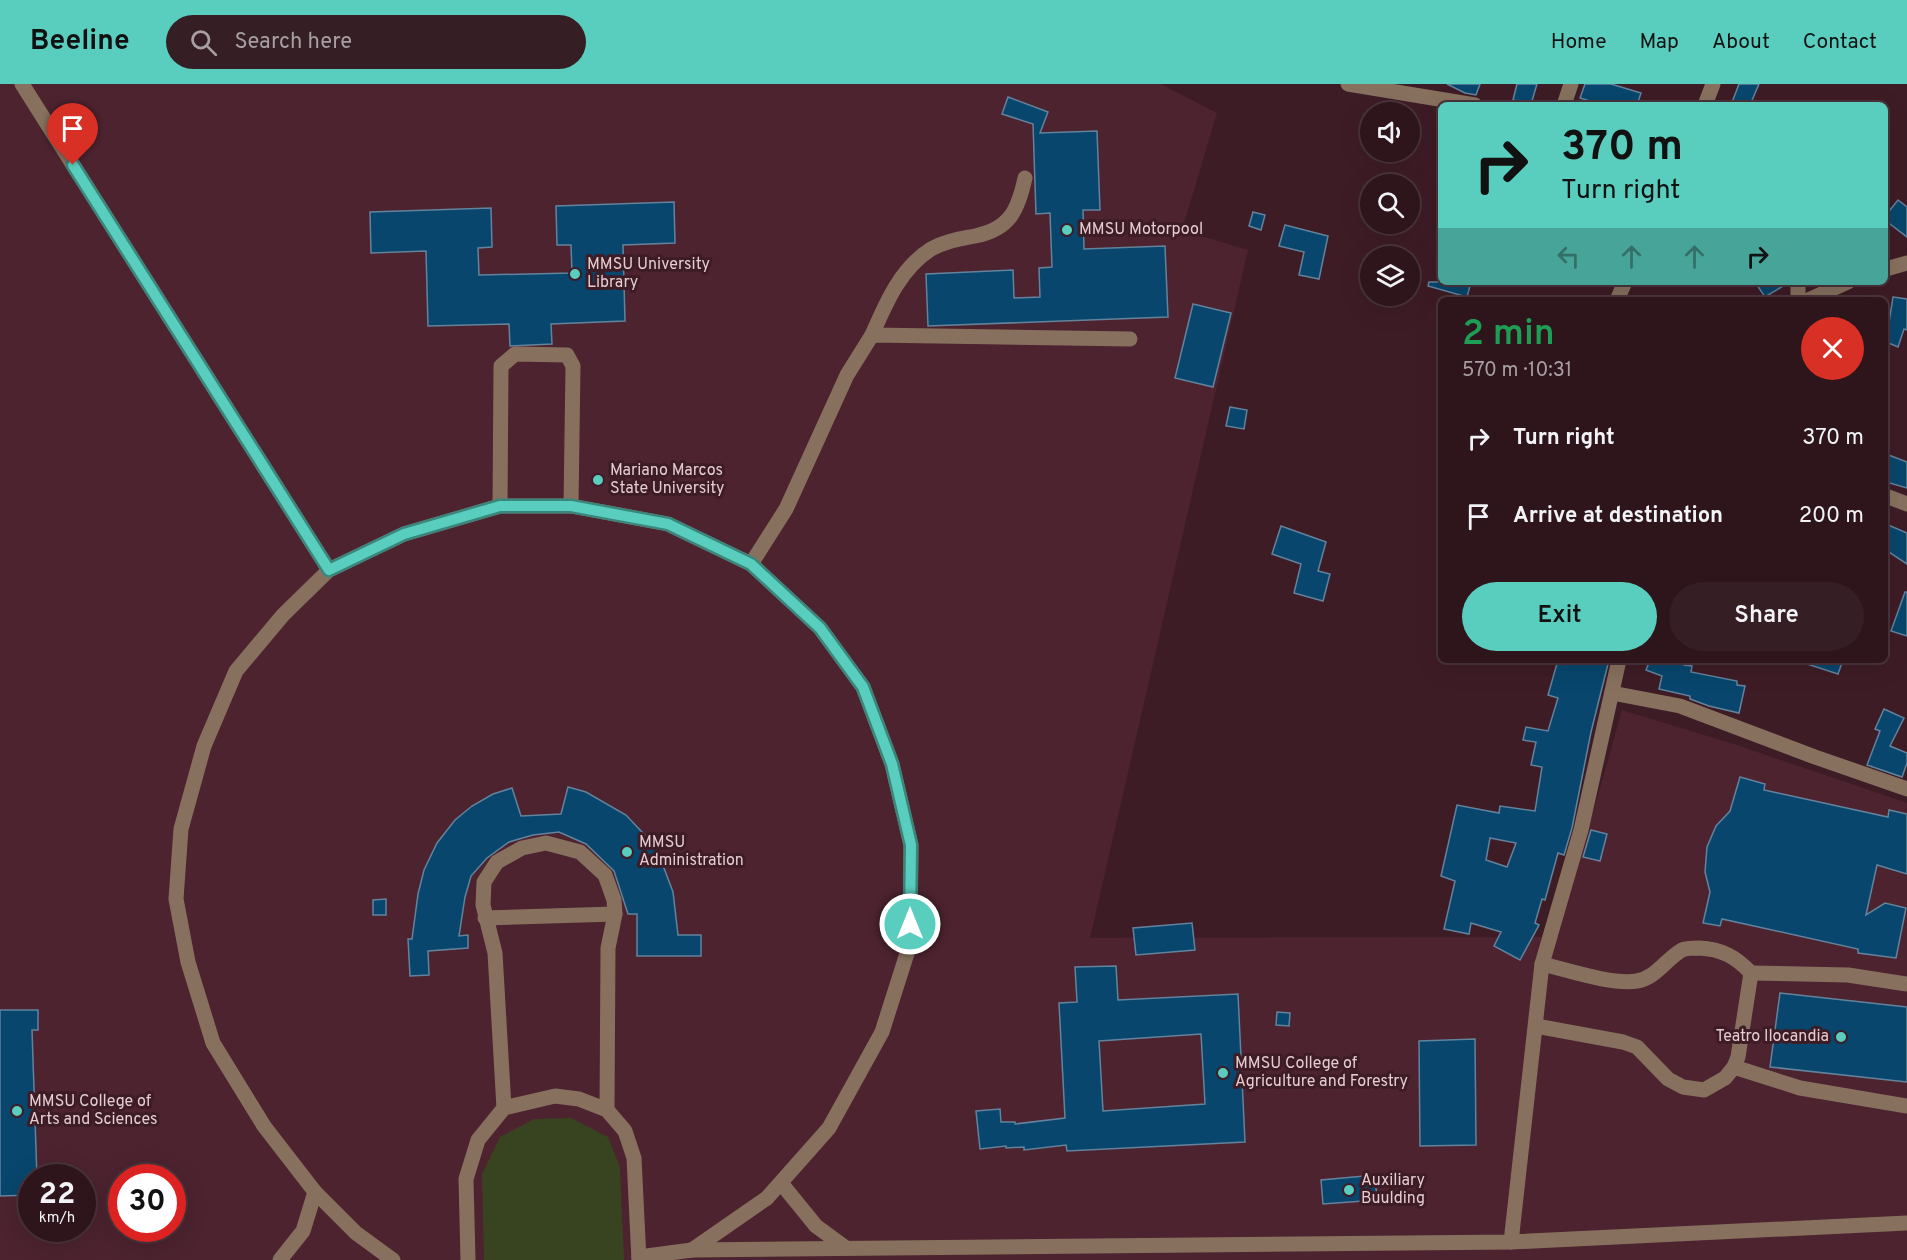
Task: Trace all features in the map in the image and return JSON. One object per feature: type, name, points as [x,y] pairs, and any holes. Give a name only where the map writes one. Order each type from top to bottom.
[{"type":"street","points":[[22,84],[329,570]]},
{"type":"street","points":[[1348,84],[1457,102]]},
{"type":"street","points":[[1565,102],[1571,84]]},
{"type":"street","points":[[1706,102],[1713,84]]},
{"type":"street","points":[[751,564],[786,509],[847,375],[872,335],[893,289],[912,266],[931,249],[954,240],[978,236],[1001,228],[1019,203],[1025,178]]},
{"type":"street","points":[[1888,268],[1907,263]]},
{"type":"street","points":[[1815,297],[1841,285]]},
{"type":"street","points":[[872,335],[1130,339]]},
{"type":"street","points":[[500,506],[501,366],[514,354],[567,355],[573,366],[571,506]]},
{"type":"street","points":[[1888,497],[1907,504]]},
{"type":"street","points":[[393,1260],[356,1233],[315,1192],[264,1126],[213,1043],[189,962],[176,899],[181,829],[204,746],[236,671],[283,615],[329,570],[404,534],[500,506],[571,506],[668,524],[751,564],[820,628],[863,687],[892,764],[911,845],[910,944],[882,1032],[829,1128],[767,1198],[692,1250]]},
{"type":"street","points":[[1512,1242],[1542,963],[1581,830],[1618,663]]},
{"type":"street","points":[[1612,693],[1680,706],[1907,789]]},
{"type":"street","points":[[504,1108],[495,953],[485,918],[484,882],[497,862],[522,848],[546,843],[580,852],[605,876],[614,900],[615,914],[608,948],[607,1110]]},
{"type":"street","points":[[485,918],[615,914]]},
{"type":"street","points":[[1542,963],[1607,979],[1638,981],[1660,970],[1682,950],[1709,948],[1722,951],[1738,960],[1751,973],[1848,975],[1907,984]]},
{"type":"street","points":[[1536,1026],[1623,1042],[1637,1047],[1668,1079],[1683,1087],[1704,1090],[1725,1078],[1738,1058],[1751,973]]},
{"type":"street","points":[[1734,1067],[1800,1088],[1907,1106]]},
{"type":"street","points":[[468,1260],[466,1179],[478,1140],[504,1108],[555,1096],[579,1099],[607,1110],[625,1131],[634,1158],[639,1258],[692,1250],[1512,1242],[1907,1223]]},
{"type":"street","points":[[781,1183],[816,1226],[846,1248]]},
{"type":"street","points":[[280,1260],[303,1231],[315,1192]]},
{"type":"shaded area","name":"Mariano Marcos State University","points":[[0,84],[1161,84],[1217,113],[1182,230],[1248,250],[1090,938],[1558,937],[1622,710],[1734,744],[1907,803],[1907,1260],[0,1260]]},
{"type":"green space","points":[[571,1118],[608,1137],[620,1167],[624,1260],[484,1260],[482,1174],[500,1137],[534,1119]]},
{"type":"building","points":[[1447,84],[1480,84],[1476,95],[1465,93]]},
{"type":"building","points":[[1517,84],[1537,84],[1532,102],[1513,100]]},
{"type":"building","points":[[1585,84],[1611,84],[1641,93],[1638,102],[1593,102],[1580,98]]},
{"type":"building","points":[[1739,84],[1759,84],[1751,102],[1732,102]]},
{"type":"building","name":"MMSU Motorpool","points":[[1008,97],[1048,112],[1040,133],[1097,131],[1100,210],[1083,210],[1084,249],[1165,246],[1168,317],[928,326],[926,274],[1013,270],[1014,298],[1040,297],[1039,268],[1052,267],[1050,213],[1036,214],[1033,124],[1002,114]]},
{"type":"building","points":[[1898,200],[1907,207],[1907,237],[1888,223],[1888,212]]},
{"type":"building","name":"MMSU University Library","points":[[674,202],[675,243],[623,245],[625,321],[551,324],[552,344],[510,346],[509,324],[428,326],[426,251],[371,253],[370,212],[491,208],[492,247],[478,248],[479,275],[572,273],[571,245],[557,245],[556,206]]},
{"type":"building","points":[[1253,212],[1265,215],[1261,230],[1249,226]]},
{"type":"building","points":[[1285,225],[1328,236],[1319,279],[1299,275],[1304,252],[1279,246]]},
{"type":"building","points":[[1429,282],[1438,282],[1438,285],[1470,285],[1467,297],[1428,286]]},
{"type":"building","points":[[1757,285],[1785,285],[1765,297]]},
{"type":"building","points":[[1893,297],[1907,299],[1907,330],[1904,329],[1898,347],[1888,343]]},
{"type":"building","points":[[1193,304],[1231,313],[1213,387],[1175,378]]},
{"type":"building","points":[[1230,407],[1247,410],[1244,429],[1226,426]]},
{"type":"building","points":[[1888,455],[1907,462],[1907,488],[1888,483]]},
{"type":"building","points":[[1888,525],[1907,533],[1907,564],[1888,551]]},
{"type":"building","points":[[1281,526],[1326,542],[1318,571],[1330,574],[1323,601],[1294,593],[1301,564],[1272,554]]},
{"type":"building","points":[[1905,592],[1907,592],[1907,636],[1891,631]]},
{"type":"building","points":[[1557,663],[1608,663],[1564,855],[1558,853],[1545,900],[1542,899],[1535,923],[1539,925],[1520,960],[1494,946],[1501,932],[1471,923],[1469,934],[1444,929],[1455,881],[1441,876],[1457,805],[1499,813],[1500,806],[1535,811],[1542,767],[1531,765],[1536,742],[1523,740],[1526,727],[1548,731],[1558,698],[1548,695]],"holes":[[[1490,838],[1516,843],[1507,867],[1486,860]]]},
{"type":"building","points":[[1649,663],[1684,663],[1684,665],[1692,666],[1691,672],[1737,681],[1737,685],[1745,686],[1739,713],[1709,706],[1690,699],[1690,696],[1659,689],[1662,676],[1646,670]]},
{"type":"building","points":[[1804,663],[1842,663],[1838,674]]},
{"type":"building","points":[[1884,709],[1904,718],[1890,746],[1907,753],[1907,763],[1902,777],[1867,765],[1880,731],[1875,729]]},
{"type":"building","points":[[1740,777],[1765,784],[1764,790],[1888,817],[1889,810],[1907,814],[1907,874],[1877,865],[1866,915],[1885,903],[1906,908],[1896,958],[1858,953],[1858,949],[1722,919],[1720,926],[1703,923],[1710,892],[1705,872],[1707,847],[1716,826],[1730,811]]},
{"type":"building","name":"MMSU Administration","points":[[568,787],[586,792],[626,815],[656,847],[673,892],[678,935],[701,935],[701,956],[637,956],[637,914],[628,914],[614,871],[586,844],[559,832],[533,835],[509,842],[487,858],[471,876],[465,897],[459,936],[468,935],[468,948],[428,951],[429,975],[410,976],[408,939],[412,939],[424,870],[437,843],[455,820],[472,806],[493,794],[512,788],[521,816],[561,814]]},
{"type":"building","points":[[1591,830],[1607,834],[1600,861],[1583,857]]},
{"type":"building","points":[[386,899],[386,915],[373,915],[373,900]]},
{"type":"building","points":[[1192,923],[1195,950],[1136,955],[1133,928]]},
{"type":"building","name":"MMSU College of Agriculture and Forestry","points":[[1116,966],[1118,1000],[1238,994],[1245,1142],[1067,1151],[1066,1145],[1024,1150],[1024,1147],[1006,1148],[1006,1146],[980,1149],[976,1111],[1000,1109],[1001,1122],[1015,1122],[1015,1124],[1065,1118],[1059,1003],[1077,1002],[1075,967]],"holes":[[[1201,1034],[1205,1104],[1103,1111],[1099,1041]]]},
{"type":"building","name":"Teatro Ilocandia","points":[[1780,993],[1907,1007],[1907,1082],[1770,1067]]},
{"type":"building","name":"MMSU College of Arts and Sciences","points":[[0,1010],[38,1010],[38,1030],[32,1030],[37,1164],[18,1164],[18,1195],[0,1196]]},
{"type":"building","points":[[1277,1012],[1290,1013],[1289,1026],[1276,1025]]},
{"type":"building","points":[[1475,1039],[1476,1145],[1420,1146],[1419,1041]]},
{"type":"building","name":"Auxiliary Buulding","points":[[1375,1175],[1377,1200],[1323,1204],[1321,1180]]},
{"type":"place","name":"MMSU Motorpool","points":[[1067,230]]},
{"type":"place","name":"MMSU University Library","points":[[575,274]]},
{"type":"place","name":"Mariano Marcos State University","points":[[598,480]]},
{"type":"place","name":"MMSU Administration","points":[[627,852]]},
{"type":"place","name":"Teatro Ilocandia","points":[[1841,1037]]},
{"type":"place","name":"MMSU College of Agriculture and Forestry","points":[[1223,1073]]},
{"type":"place","name":"MMSU College of Arts and Sciences","points":[[17,1111]]},
{"type":"place","name":"Auxiliary Buulding","points":[[1349,1190]]},
{"type":"route","points":[[73,165],[329,570],[404,534],[500,506],[571,506],[668,524],[751,564],[820,628],[863,687],[892,764],[911,845],[910,924]]}]
